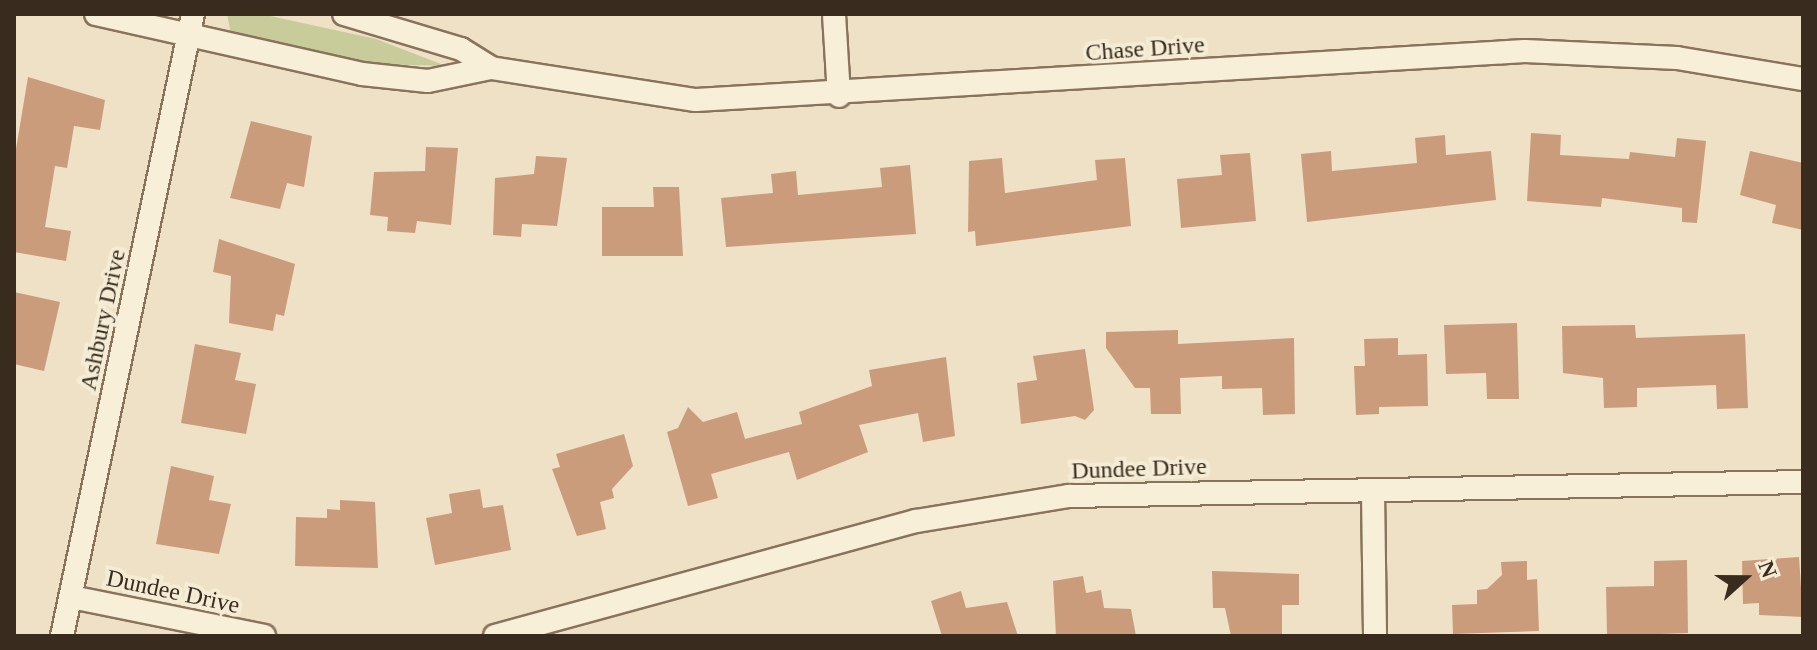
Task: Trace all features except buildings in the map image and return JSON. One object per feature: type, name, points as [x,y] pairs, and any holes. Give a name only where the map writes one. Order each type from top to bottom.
[{"type":"street","name":"Chase Drive","points":[[96,14],[191,25],[388,77],[456,79],[491,68]]},
{"type":"street","name":"Chase Drive","points":[[344,14],[461,49],[491,68],[696,100],[839,96],[1525,51],[1677,58],[1803,79]]},
{"type":"street","points":[[834,14],[839,96]]},
{"type":"street","name":"Ashbury Drive","points":[[62,636],[191,25]]},
{"type":"street","name":"Dundee Drive","points":[[495,636],[995,505],[1132,493],[1803,482]]},
{"type":"street","points":[[1373,491],[1375,636]]},
{"type":"street","name":"Dundee Drive","points":[[71,597],[264,636]]},
{"type":"green space","points":[[227,14],[261,14],[376,39],[446,66],[371,64],[231,34]]}]
